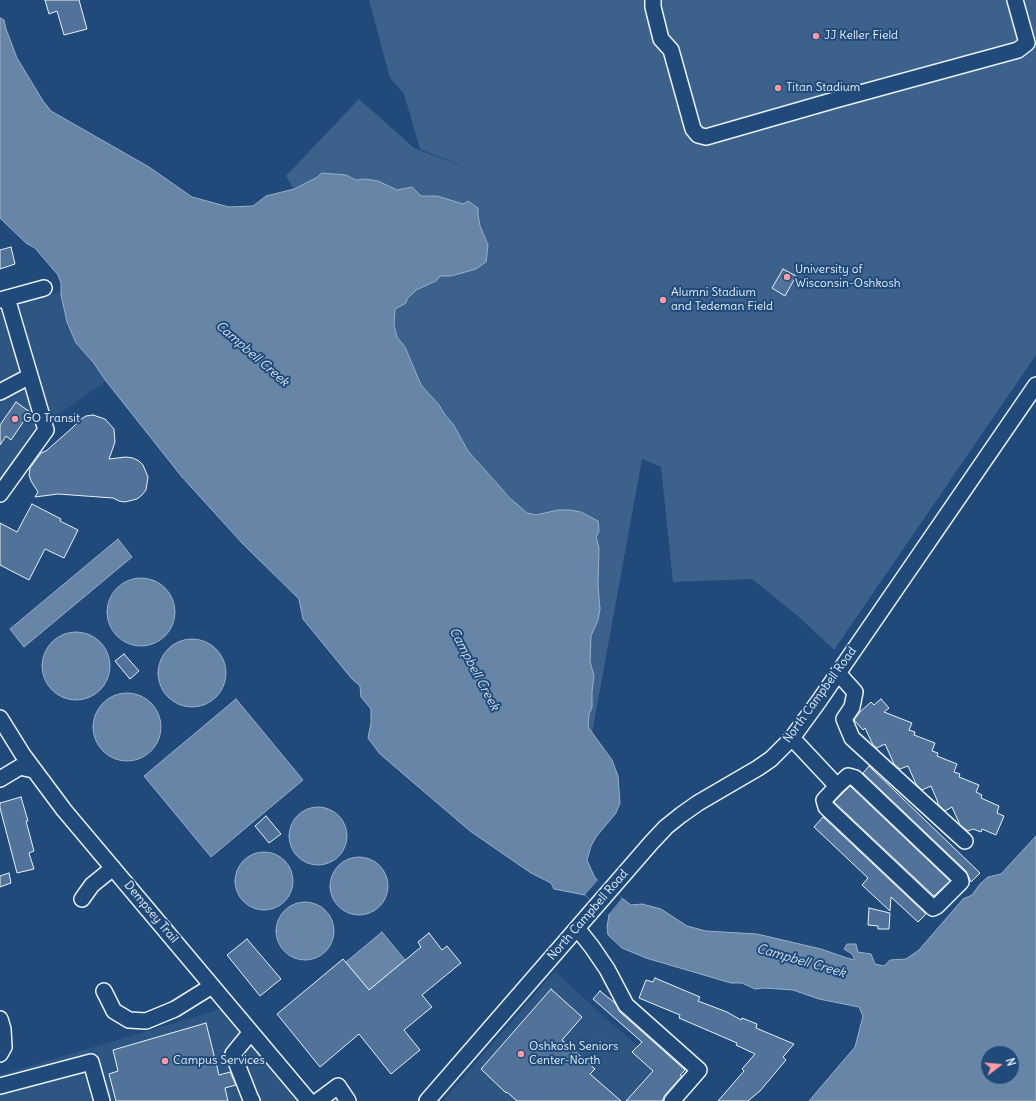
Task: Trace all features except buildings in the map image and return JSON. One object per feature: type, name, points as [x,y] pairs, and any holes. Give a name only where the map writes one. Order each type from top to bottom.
[{"type":"street","points":[[653,0],[653,7],[661,39],[671,50],[693,129],[698,135],[706,137],[1018,50],[1027,44],[1015,0]]},
{"type":"street","points":[[0,494],[46,430],[30,376],[3,299],[44,288]]},
{"type":"street","points":[[0,392],[30,376]]},
{"type":"street","name":"North Campbell Road","points":[[427,1101],[651,843],[682,815],[771,759],[792,738],[802,726],[1036,386]]},
{"type":"street","points":[[838,672],[855,692],[852,707],[844,719],[852,738],[965,841]]},
{"type":"street","name":"Dempsey Trail","points":[[0,718],[33,770],[64,810],[309,1101]]},
{"type":"street","points":[[792,738],[837,786]]},
{"type":"street","points":[[0,779],[20,767],[33,770]]},
{"type":"street","points":[[848,776],[855,778],[960,878],[961,882],[937,906],[933,908],[826,807],[824,800],[837,786],[848,776]]},
{"type":"street","points":[[82,899],[92,885],[113,868]]},
{"type":"street","points":[[577,928],[607,968],[626,1005],[699,1070],[672,1101]]},
{"type":"street","points":[[104,991],[114,1011],[129,1020],[146,1021],[176,1009],[212,986]]},
{"type":"street","points":[[0,1019],[3,1029],[4,1047],[0,1054]]},
{"type":"street","points":[[251,1032],[233,1054],[252,1101]]},
{"type":"street","points":[[0,1086],[91,1062],[102,1101]]},
{"type":"street","points":[[318,1101],[338,1086],[348,1101]]},
{"type":"shaded area","name":"University of Wisconsin-Oshkosh","points":[[369,0],[1036,0],[1036,355],[834,650],[799,617],[752,579],[673,582],[661,467],[642,459],[592,733],[588,727],[589,714],[592,708],[594,676],[590,661],[590,648],[598,574],[546,513],[536,515],[527,513],[494,481],[468,451],[453,424],[439,405],[421,385],[405,347],[397,337],[394,325],[395,308],[406,303],[407,299],[416,290],[436,281],[439,276],[451,276],[476,269],[488,245],[480,226],[478,208],[427,195],[421,196],[412,187],[397,190],[378,181],[365,179],[356,180],[345,175],[322,173],[316,178],[294,189],[286,176],[359,99],[414,148],[485,175],[420,149],[404,94],[390,78]]},
{"type":"shaded area","points":[[61,292],[76,343],[93,362],[106,381],[56,416],[0,494],[0,309]]},
{"type":"shaded area","points":[[555,971],[603,1016],[667,1071],[640,1101],[443,1101]]},
{"type":"shaded area","points":[[221,1009],[297,1101],[0,1101],[0,1075]]},
{"type":"water","name":"Campbell Creek","points":[[0,18],[4,20],[17,58],[43,101],[51,111],[149,167],[192,197],[229,207],[253,206],[266,196],[294,189],[316,178],[322,173],[346,175],[356,180],[365,179],[378,181],[397,190],[412,187],[421,196],[437,196],[463,204],[468,201],[478,208],[480,226],[488,245],[486,262],[476,269],[451,276],[440,276],[436,281],[416,290],[407,299],[406,303],[395,309],[394,325],[397,337],[405,347],[421,385],[439,405],[453,424],[468,451],[509,497],[527,513],[536,515],[558,510],[570,510],[581,512],[598,521],[599,531],[596,537],[599,548],[598,585],[600,609],[598,620],[591,636],[590,661],[594,676],[592,708],[589,714],[588,727],[612,760],[618,776],[620,803],[616,813],[596,837],[591,846],[587,860],[595,878],[631,905],[642,904],[661,909],[687,926],[706,931],[757,934],[821,949],[855,960],[852,954],[844,949],[847,944],[856,944],[858,952],[871,954],[875,964],[884,966],[890,960],[906,959],[919,950],[963,899],[972,895],[980,884],[988,877],[1001,874],[1036,836],[1036,1101],[809,1101],[855,1047],[863,1016],[859,1007],[819,999],[793,990],[764,988],[755,989],[742,983],[731,983],[646,958],[622,948],[608,935],[607,927],[609,915],[585,895],[554,889],[551,883],[531,873],[470,831],[380,754],[368,738],[371,723],[371,709],[361,697],[360,686],[352,679],[303,619],[299,599],[243,544],[182,477],[106,381],[93,362],[76,343],[67,322],[61,295],[61,283],[58,275],[35,248],[26,243],[0,218]]},
{"type":"water","points":[[118,539],[132,557],[24,647],[10,629]]},
{"type":"water","points":[[134,578],[148,578],[160,584],[169,593],[175,605],[173,625],[165,636],[154,644],[148,646],[134,646],[128,644],[117,636],[109,625],[107,619],[107,605],[109,599],[117,588],[128,580]]},
{"type":"water","points":[[69,632],[83,632],[95,637],[105,647],[110,659],[110,673],[105,685],[95,695],[83,700],[69,700],[57,695],[47,685],[42,673],[42,659],[47,647],[57,637]]},
{"type":"water","points":[[185,639],[199,639],[211,644],[221,654],[226,666],[226,680],[221,692],[211,702],[199,707],[185,707],[173,702],[163,692],[158,680],[158,666],[163,654],[173,644]]},
{"type":"water","points":[[120,693],[134,693],[146,698],[156,708],[161,720],[161,734],[156,746],[146,756],[134,761],[120,761],[108,756],[98,746],[93,734],[93,720],[98,708],[108,698]]},
{"type":"water","points":[[236,699],[303,780],[211,857],[144,776]]},
{"type":"water","points":[[312,807],[324,807],[339,815],[347,830],[347,842],[339,857],[324,865],[312,865],[297,857],[289,842],[289,830],[297,815]]},
{"type":"water","points":[[258,852],[270,852],[285,860],[293,875],[293,887],[285,902],[270,910],[258,910],[243,902],[235,887],[235,875],[243,860]]},
{"type":"water","points":[[353,857],[365,857],[380,865],[388,880],[388,892],[380,907],[365,915],[353,915],[338,907],[330,892],[330,880],[338,865]]},
{"type":"water","points":[[299,902],[311,902],[326,910],[334,925],[334,937],[326,952],[311,960],[299,960],[284,952],[276,937],[276,925],[284,910]]},
{"type":"water","points":[[382,932],[405,960],[369,990],[346,962]]},
{"type":"pier","points":[[599,879],[622,898],[608,915],[585,895]]},
{"type":"place","name":"JJ Keller Field","points":[[816,36]]},
{"type":"place","name":"Titan Stadium","points":[[778,88]]},
{"type":"place","name":"University of Wisconsin-Oshkosh","points":[[787,277]]},
{"type":"place","name":"Alumni Stadium and Tedeman Field","points":[[663,300]]},
{"type":"place","name":"GO Transit","points":[[15,419]]},
{"type":"place","name":"Oshkosh Seniors Center-North","points":[[521,1054]]},
{"type":"place","name":"Campus Services","points":[[165,1061]]}]
